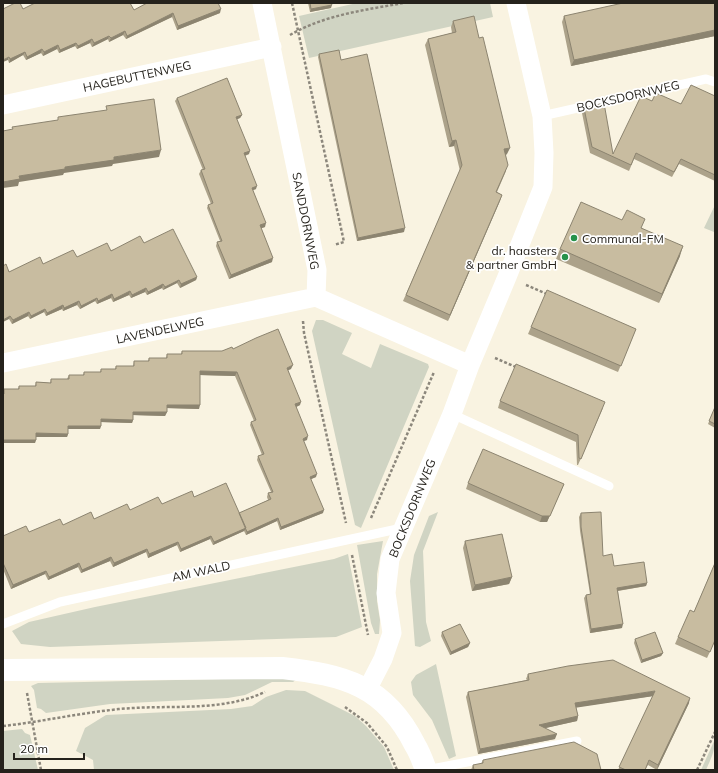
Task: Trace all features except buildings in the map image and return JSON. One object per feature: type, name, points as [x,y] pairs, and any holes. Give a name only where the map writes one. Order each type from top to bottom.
[{"type":"main road","points":[[13,670],[282,668],[316,672],[341,678],[367,690],[390,708],[416,745],[426,770]]},
{"type":"street","name":"SANDDORNWEG","points":[[262,3],[317,270],[308,299]]},
{"type":"street","name":"BOCKSDORNWEG","points":[[367,690],[383,659],[392,633],[386,593],[390,559],[452,414],[473,358],[543,187],[544,153],[542,116],[516,3]]},
{"type":"street","name":"HAGEBUTTENWEG","points":[[3,105],[272,47]]},
{"type":"street","points":[[308,299],[442,353],[473,358]]},
{"type":"street","name":"LAVENDELWEG","points":[[3,363],[308,299]]},
{"type":"lane","name":"BOCKSDORNWEG","points":[[542,116],[706,79],[715,82]]},
{"type":"lane","points":[[452,414],[608,486]]},
{"type":"lane","name":"AM WALD","points":[[3,624],[60,602],[402,528]]},
{"type":"lane","points":[[426,770],[577,741]]},
{"type":"path","points":[[292,3],[344,242],[313,249]]},
{"type":"path","points":[[302,28],[347,13],[403,3]]},
{"type":"path","points":[[507,277],[550,295]]},
{"type":"path","points":[[308,299],[304,333],[368,634],[383,659]]},
{"type":"path","points":[[363,537],[442,353]]},
{"type":"path","points":[[473,358],[519,368]]},
{"type":"path","points":[[13,670],[32,723],[41,770]]},
{"type":"path","points":[[3,726],[32,723],[112,710],[223,705],[256,696],[268,690]]},
{"type":"path","points":[[339,703],[367,722],[387,747],[397,770]]},
{"type":"path","points":[[698,770],[715,732]]},
{"type":"green space","points":[[357,3],[490,3],[493,17],[309,58],[299,16]]},
{"type":"green space","points":[[715,205],[715,231],[714,232],[704,228]]},
{"type":"green space","points":[[316,320],[323,320],[352,333],[342,354],[371,368],[380,344],[428,364],[429,367],[361,528],[355,525],[312,331]]},
{"type":"green space","points":[[438,512],[423,551],[426,622],[431,641],[420,647],[415,646],[410,581],[414,555],[429,516]]},
{"type":"green space","points":[[383,541],[377,574],[377,601],[380,620],[379,634],[375,634],[371,623],[357,545]]},
{"type":"green space","points":[[348,554],[362,627],[336,637],[50,647],[21,644],[12,631],[29,622],[95,607],[334,559]]},
{"type":"green space","points":[[436,664],[456,756],[449,759],[432,720],[413,695],[411,682],[416,675]]},
{"type":"green space","points":[[264,678],[297,679],[293,682],[272,682],[245,695],[228,698],[110,704],[46,713],[37,708],[34,690],[31,686],[38,683]]},
{"type":"green space","points":[[286,690],[305,691],[355,716],[366,726],[384,747],[394,770],[94,770],[93,760],[76,751],[85,728],[106,715],[231,709],[252,706],[266,697]]},
{"type":"green space","points":[[22,729],[25,733],[30,735],[38,770],[3,770],[3,731]]},
{"type":"green space","points":[[715,739],[711,758],[706,770],[701,770]]},
{"type":"place","name":"Communal-FM","points":[[574,238]]},
{"type":"place","name":"dr. haasters & partner GmbH","points":[[565,257]]}]
